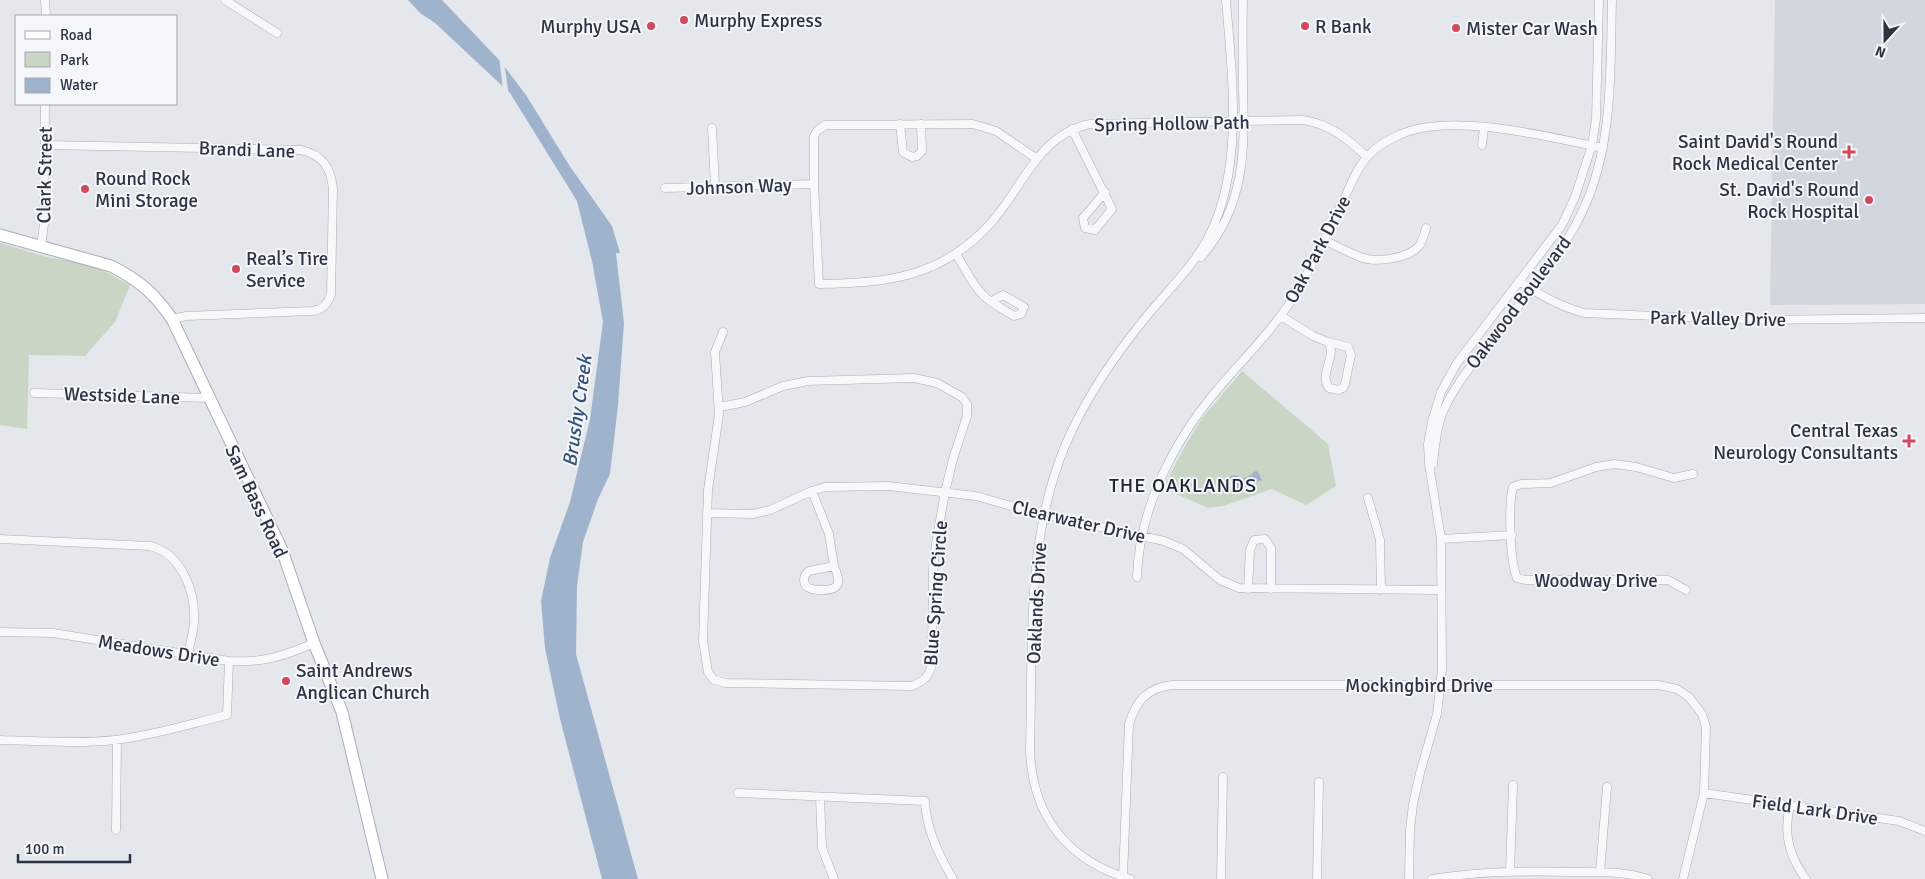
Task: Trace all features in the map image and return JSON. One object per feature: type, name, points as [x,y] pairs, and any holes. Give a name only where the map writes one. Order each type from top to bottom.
[{"type":"main road","name":"Sam Bass Road","points":[[0,235],[97,261],[125,273],[151,291],[172,319],[272,528],[314,643],[342,712],[382,879]]},
{"type":"street","points":[[45,0],[46,15]]},
{"type":"street","points":[[225,0],[277,33]]},
{"type":"street","name":"Oaklands Drive","points":[[1126,878],[1083,857],[1063,840],[1041,806],[1033,777],[1030,749],[1035,570],[1044,514],[1064,448],[1086,401],[1125,343],[1205,245],[1215,223],[1228,180],[1232,150],[1230,57],[1226,0]]},
{"type":"street","name":"Oaklands Drive","points":[[1172,287],[1209,248],[1234,202],[1241,173],[1244,122],[1243,0]]},
{"type":"street","name":"Oakwood Boulevard","points":[[1409,879],[1410,830],[1414,804],[1420,773],[1436,714],[1442,669],[1441,539],[1428,444],[1432,422],[1441,392],[1457,363],[1562,225],[1583,177],[1592,146],[1597,98],[1599,0]]},
{"type":"street","name":"Oakwood Boulevard","points":[[1432,484],[1438,431],[1449,400],[1466,371],[1560,251],[1575,226],[1591,189],[1603,148],[1608,120],[1612,0]]},
{"type":"street","name":"Clark Street","points":[[41,247],[44,224],[45,105]]},
{"type":"street","name":"Spring Hollow Path","points":[[814,184],[819,284],[863,283],[894,279],[917,272],[956,254],[995,219],[1037,159],[1053,140],[1072,129],[1090,124],[1303,120],[1319,124],[1340,133],[1367,157]]},
{"type":"street","points":[[814,184],[814,136],[820,127],[826,125],[968,123],[984,126],[1001,134],[1037,159]]},
{"type":"street","points":[[900,124],[903,152],[912,158],[922,151],[921,124]]},
{"type":"street","name":"Oak Park Drive","points":[[1137,577],[1139,550],[1153,498],[1164,473],[1201,410],[1281,316],[1296,294],[1354,177],[1367,157],[1386,141],[1409,131],[1420,128],[1456,126],[1512,129],[1603,148]]},
{"type":"street","points":[[1482,145],[1484,127]]},
{"type":"street","points":[[712,128],[714,186]]},
{"type":"street","points":[[1072,129],[1105,192],[1112,209],[1094,230],[1085,228],[1083,218],[1105,192]]},
{"type":"street","name":"Brandi Lane","points":[[45,145],[301,150],[317,156],[327,164],[332,178],[333,189],[330,294],[326,304],[322,308],[312,311],[186,316],[172,319]]},
{"type":"street","name":"Johnson Way","points":[[665,188],[814,184]]},
{"type":"street","points":[[1324,240],[1360,257],[1390,259],[1415,249],[1422,240],[1426,228]]},
{"type":"street","points":[[956,254],[981,293],[992,301]]},
{"type":"street","name":"Park Valley Drive","points":[[1519,281],[1546,299],[1567,308],[1584,312],[1625,316],[1752,320],[1925,318]]},
{"type":"street","points":[[1281,316],[1313,336],[1328,342],[1343,344],[1348,348],[1352,355],[1345,384],[1343,388],[1338,390],[1329,388],[1325,380],[1332,350],[1328,342]]},
{"type":"street","points":[[720,407],[715,352],[722,332]]},
{"type":"street","name":"Blue Spring Circle","points":[[914,378],[937,383],[959,394],[967,404],[968,410],[945,492],[933,569],[932,664],[929,675],[923,681],[912,686],[726,683],[714,680],[708,672],[703,641],[707,513],[711,463],[720,407],[745,402],[783,386],[808,381],[914,378]]},
{"type":"street","name":"Westside Lane","points":[[34,393],[209,398]]},
{"type":"street","name":"Woodway Drive","points":[[1686,590],[1668,580],[1526,580],[1517,578],[1512,535],[1511,495],[1513,487],[1521,484],[1551,483],[1596,467],[1614,464],[1674,478],[1693,474]]},
{"type":"street","name":"Clearwater Drive","points":[[707,513],[726,515],[758,513],[770,510],[812,491],[836,486],[876,485],[945,492],[988,499],[1174,544],[1191,555],[1220,580],[1239,588],[1442,590]]},
{"type":"street","points":[[812,491],[829,534],[838,584],[836,588],[831,590],[812,590],[806,586],[804,580],[806,573],[834,566]]},
{"type":"street","points":[[1368,498],[1380,540],[1382,590]]},
{"type":"street","points":[[1441,539],[1512,535]]},
{"type":"street","points":[[0,539],[150,546],[168,552],[178,562],[182,570],[193,603],[194,624],[188,654]]},
{"type":"street","points":[[1248,589],[1250,550],[1254,540],[1265,539],[1271,548],[1271,589]]},
{"type":"street","name":"Meadows Drive","points":[[0,632],[54,633],[229,661],[249,662],[275,658],[314,643]]},
{"type":"street","points":[[0,740],[98,742],[117,740],[160,732],[227,715],[229,661]]},
{"type":"street","name":"Mockingbird Drive","points":[[1126,878],[1129,724],[1137,704],[1149,692],[1162,686],[1658,684],[1677,689],[1689,696],[1702,714],[1706,726],[1704,793],[1683,879]]},
{"type":"street","points":[[116,830],[117,740]]},
{"type":"street","points":[[1220,879],[1224,777]]},
{"type":"street","points":[[1317,879],[1319,782]]},
{"type":"street","points":[[1510,871],[1513,785]]},
{"type":"street","points":[[1600,872],[1606,787]]},
{"type":"street","name":"Field Lark Drive","points":[[1704,793],[1899,821],[1925,831]]},
{"type":"street","points":[[738,794],[925,801],[926,817],[943,863],[953,879]]},
{"type":"street","points":[[820,797],[822,848],[834,879]]},
{"type":"street","points":[[1790,806],[1787,826],[1789,843],[1794,861],[1806,879]]},
{"type":"street","points":[[1432,879],[1477,872],[1510,871],[1600,872],[1628,874],[1648,879]]},
{"type":"shaded area","name":"Saint David's Round Rock Medical Center","points":[[1775,0],[1925,0],[1925,304],[1770,305]]},
{"type":"green space","points":[[0,243],[47,257],[93,265],[130,285],[115,322],[85,356],[29,355],[27,429],[0,425]]},
{"type":"green space","points":[[1242,371],[1328,444],[1336,486],[1306,505],[1272,489],[1223,506],[1208,508],[1163,488],[1186,444],[1203,417]]},
{"type":"water","points":[[408,0],[442,0],[501,62],[526,95],[569,165],[612,226],[620,253],[616,253],[624,323],[618,405],[610,474],[598,499],[583,542],[577,586],[576,654],[638,879],[602,879],[560,719],[545,648],[541,601],[550,558],[570,502],[590,419],[603,322],[592,261],[577,201],[510,93],[435,23],[420,13]]},
{"type":"water","points":[[1256,471],[1262,480],[1236,491],[1229,477],[1238,476],[1240,480]]},
{"type":"pier","points":[[499,56],[504,62],[509,96],[503,91]]},
{"type":"place","name":"Murphy Express","points":[[684,20]]},
{"type":"place","name":"Murphy USA","points":[[651,26]]},
{"type":"place","name":"R Bank","points":[[1305,26]]},
{"type":"place","name":"Mister Car Wash","points":[[1456,28]]},
{"type":"place","name":"Saint David's Round Rock Medical Center","points":[[1849,152]]},
{"type":"place","name":"Round Rock Mini Storage","points":[[85,189]]},
{"type":"place","name":"St. David's Round Rock Hospital","points":[[1869,200]]},
{"type":"place","name":"Real’s Tire Service","points":[[236,269]]},
{"type":"place","name":"Central Texas Neurology Consultants","points":[[1909,441]]},
{"type":"place","name":"Saint Andrews Anglican Church","points":[[286,681]]},
{"type":"district","name":"THE OAKLANDS","points":[[1183,485]]},
{"type":"water label","name":"Brushy Creek","points":[[577,411]]}]
